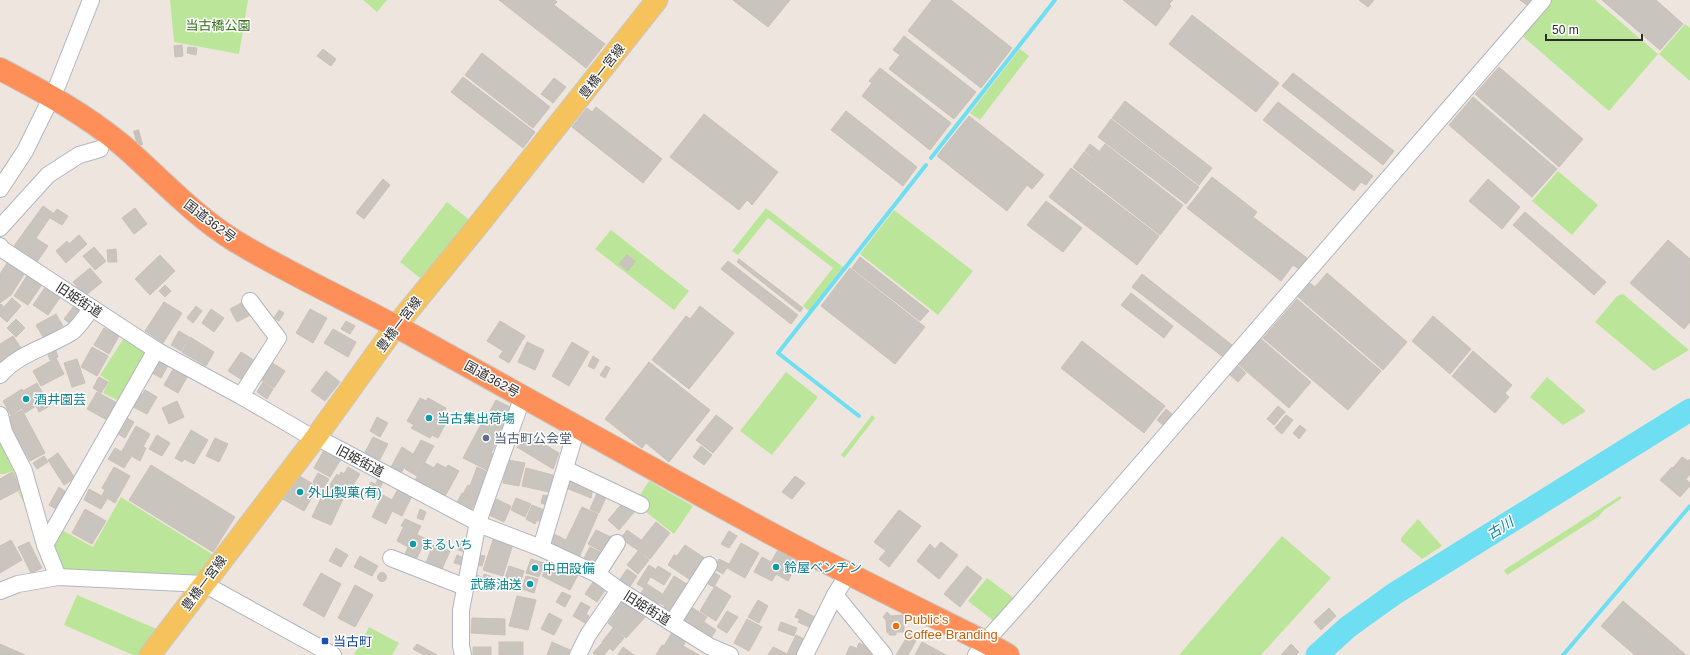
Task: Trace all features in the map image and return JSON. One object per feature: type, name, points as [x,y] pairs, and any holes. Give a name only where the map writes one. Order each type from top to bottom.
[{"type":"highway","name":"国道362号","points":[[0,69],[46,94],[119,142],[180,198],[233,240],[275,264],[396,326],[577,428],[848,574],[981,648],[1008,655]]},
{"type":"main road","name":"豊橋一宮線","points":[[150,655],[316,438],[396,326],[485,217],[657,0]]},
{"type":"street","points":[[0,189],[24,151],[46,94],[80,28],[91,0]]},
{"type":"street","points":[[80,28],[100,0]]},
{"type":"street","points":[[981,648],[1543,0]]},
{"type":"street","points":[[0,228],[48,175],[80,155],[100,149]]},
{"type":"street","name":"旧姫街道","points":[[1,249],[156,350],[241,396],[306,434],[486,527],[541,548],[597,574],[619,590],[709,646],[730,655]]},
{"type":"street","points":[[241,396],[278,338],[250,301]]},
{"type":"street","points":[[0,375],[8,366],[42,346],[73,331],[92,308]]},
{"type":"street","points":[[46,544],[156,350]]},
{"type":"street","points":[[463,655],[461,646],[461,610],[478,522],[522,396]]},
{"type":"street","points":[[0,415],[4,432],[24,471],[46,544],[58,577]]},
{"type":"street","points":[[541,548],[577,428]]},
{"type":"street","points":[[565,470],[642,505]]},
{"type":"street","points":[[597,574],[617,544]]},
{"type":"street","points":[[391,558],[465,587]]},
{"type":"street","points":[[672,623],[709,565]]},
{"type":"street","points":[[805,655],[848,574]]},
{"type":"street","points":[[0,591],[18,584],[58,577],[204,584],[333,655]]},
{"type":"street","points":[[578,655],[588,635],[619,590]]},
{"type":"street","points":[[836,595],[884,655]]},
{"type":"green space","name":"当古橋公園","points":[[170,0],[248,0],[239,54],[174,42]]},
{"type":"green space","points":[[363,0],[387,0],[377,12]]},
{"type":"green space","points":[[1550,0],[1595,0],[1658,54],[1609,111],[1520,34]]},
{"type":"green space","points":[[1685,24],[1690,28],[1690,81],[1659,54]]},
{"type":"green space","points":[[1020,49],[1029,56],[980,120],[970,113]]},
{"type":"green space","points":[[1558,171],[1598,205],[1572,235],[1532,201]]},
{"type":"green space","points":[[447,202],[472,222],[420,278],[400,262]]},
{"type":"green space","points":[[766,208],[843,267],[809,311],[803,306],[833,268],[768,218],[738,255],[732,251]]},
{"type":"green space","points":[[894,210],[973,271],[938,315],[860,254]]},
{"type":"green space","points":[[611,230],[689,291],[674,310],[595,249]]},
{"type":"green space","points":[[1623,294],[1689,350],[1654,371],[1595,322],[1617,296]]},
{"type":"green space","points":[[124,338],[148,353],[121,402],[103,393],[109,381],[100,375]]},
{"type":"green space","points":[[786,372],[818,397],[772,455],[740,431]]},
{"type":"green space","points":[[1547,377],[1586,411],[1563,425],[1530,397]]},
{"type":"green space","points":[[872,415],[875,418],[844,458],[841,455]]},
{"type":"green space","points":[[0,440],[21,473],[27,509],[18,492],[22,489],[12,471],[5,474],[0,474]]},
{"type":"green space","points":[[649,481],[693,506],[674,534],[622,493],[640,495]]},
{"type":"green space","points":[[1620,496],[1622,498],[1604,510],[1598,517],[1507,575],[1504,570]]},
{"type":"green space","points":[[121,497],[215,556],[199,577],[66,571],[61,567],[52,544],[60,529],[93,547]]},
{"type":"green space","points":[[1418,519],[1442,546],[1422,559],[1401,541],[1401,538]]},
{"type":"green space","points":[[1282,536],[1331,578],[1261,655],[1179,655]]},
{"type":"green space","points":[[987,578],[1015,599],[995,622],[968,601]]},
{"type":"green space","points":[[77,595],[159,630],[141,655],[133,655],[64,625]]},
{"type":"green space","points":[[369,627],[399,643],[392,655],[354,655]]},
{"type":"building","points":[[499,0],[555,0],[557,2],[554,5],[605,44],[586,68]]},
{"type":"building","points":[[733,0],[790,0],[768,27]]},
{"type":"building","points":[[932,0],[951,0],[1012,48],[981,88],[908,31]]},
{"type":"building","points":[[1123,0],[1173,0],[1169,4],[1171,6],[1156,26]]},
{"type":"building","points":[[1359,0],[1374,0],[1368,7]]},
{"type":"building","points":[[1520,0],[1531,0],[1527,5]]},
{"type":"building","points":[[1602,0],[1656,0],[1683,24],[1660,50]]},
{"type":"building","points":[[1192,15],[1279,83],[1256,112],[1169,44]]},
{"type":"building","points":[[904,36],[976,92],[954,119],[889,69],[900,55],[893,50]]},
{"type":"building","points":[[182,45],[183,56],[175,57],[174,46]]},
{"type":"building","points":[[188,47],[197,48],[196,55],[187,53]]},
{"type":"building","points":[[323,49],[336,59],[331,66],[317,56]]},
{"type":"building","points":[[482,53],[550,107],[533,128],[465,75]]},
{"type":"building","points":[[1499,67],[1583,139],[1559,167],[1475,94]]},
{"type":"building","points":[[880,68],[951,123],[930,150],[862,96],[872,83],[869,81]]},
{"type":"building","points":[[1293,73],[1394,151],[1383,165],[1282,86]]},
{"type":"building","points":[[463,77],[535,132],[523,148],[451,92]]},
{"type":"building","points":[[554,78],[566,87],[553,103],[541,94]]},
{"type":"building","points":[[1473,97],[1557,169],[1532,197],[1449,125]]},
{"type":"building","points":[[1125,101],[1212,168],[1199,185],[1112,118]]},
{"type":"building","points":[[1278,102],[1373,176],[1366,185],[1361,182],[1354,191],[1263,120]]},
{"type":"building","points":[[596,107],[662,159],[643,183],[572,127],[587,108],[592,112]]},
{"type":"building","points":[[846,111],[917,167],[903,186],[831,130]]},
{"type":"building","points":[[704,114],[778,172],[752,205],[747,200],[739,210],[670,157]]},
{"type":"building","points":[[969,116],[1044,175],[1032,189],[1027,185],[1007,211],[937,156]]},
{"type":"building","points":[[1111,119],[1199,187],[1186,204],[1098,137]]},
{"type":"building","points":[[1090,144],[1099,151],[1093,158],[1085,151]]},
{"type":"building","points":[[1105,144],[1183,205],[1160,235],[1082,174]]},
{"type":"building","points":[[1084,152],[1093,159],[1081,174],[1073,167]]},
{"type":"building","points":[[1071,168],[1159,236],[1137,265],[1049,197]]},
{"type":"building","points":[[1212,177],[1257,212],[1253,217],[1307,258],[1299,269],[1293,265],[1281,281],[1187,208]]},
{"type":"building","points":[[383,179],[390,185],[364,219],[356,213]]},
{"type":"building","points":[[1488,179],[1520,207],[1502,229],[1469,201]]},
{"type":"building","points":[[1046,201],[1082,228],[1063,252],[1027,225]]},
{"type":"building","points":[[43,206],[53,213],[36,238],[48,246],[37,262],[14,246]]},
{"type":"building","points":[[135,208],[147,224],[134,234],[122,218]]},
{"type":"building","points":[[57,209],[68,216],[62,225],[50,218]]},
{"type":"building","points":[[1525,212],[1606,282],[1594,295],[1513,225]]},
{"type":"building","points":[[79,235],[87,244],[66,263],[56,251],[67,241],[69,244]]},
{"type":"building","points":[[1668,240],[1690,259],[1690,322],[1684,329],[1630,283]]},
{"type":"building","points":[[94,247],[106,261],[95,270],[83,256]]},
{"type":"building","points":[[116,249],[117,262],[108,262],[107,250]]},
{"type":"building","points":[[160,255],[175,271],[150,295],[135,279]]},
{"type":"building","points":[[627,255],[635,261],[628,271],[619,264]]},
{"type":"building","points":[[860,257],[929,311],[920,321],[852,268]]},
{"type":"building","points":[[739,259],[803,308],[800,312],[737,262]]},
{"type":"building","points":[[9,260],[26,271],[11,295],[0,303],[0,274]]},
{"type":"building","points":[[728,261],[798,315],[791,324],[721,269]]},
{"type":"building","points":[[90,268],[102,282],[85,296],[73,282]]},
{"type":"building","points":[[850,268],[925,327],[895,364],[821,306]]},
{"type":"building","points":[[1327,273],[1407,342],[1383,370],[1298,297],[1310,283],[1315,287]]},
{"type":"building","points":[[28,274],[43,283],[28,305],[14,296]]},
{"type":"building","points":[[1142,274],[1232,345],[1223,357],[1132,287]]},
{"type":"building","points":[[165,285],[171,291],[165,297],[159,291]]},
{"type":"building","points":[[46,286],[61,296],[48,315],[33,305]]},
{"type":"building","points":[[1131,293],[1173,326],[1164,338],[1121,305]]},
{"type":"building","points":[[12,298],[21,306],[7,322],[0,316],[0,305],[1,304],[4,307]]},
{"type":"building","points":[[1297,299],[1381,371],[1348,410],[1263,338]]},
{"type":"building","points":[[245,301],[252,314],[237,322],[230,309]]},
{"type":"building","points":[[164,302],[182,313],[163,343],[145,331]]},
{"type":"building","points":[[74,306],[83,313],[73,326],[64,319]]},
{"type":"building","points":[[196,306],[202,311],[193,323],[187,318]]},
{"type":"building","points":[[700,306],[734,333],[689,389],[652,360],[686,316],[690,319]]},
{"type":"building","points":[[211,309],[224,318],[214,332],[202,323]]},
{"type":"building","points":[[310,309],[327,318],[313,343],[296,333]]},
{"type":"building","points":[[279,310],[284,313],[279,321],[274,318]]},
{"type":"building","points":[[56,314],[63,326],[43,337],[36,325]]},
{"type":"building","points":[[1433,316],[1471,349],[1450,374],[1412,341]]},
{"type":"building","points":[[16,319],[25,328],[16,337],[7,328]]},
{"type":"building","points":[[346,321],[355,326],[350,334],[341,329]]},
{"type":"building","points":[[500,321],[525,336],[509,363],[499,357],[503,351],[487,341]]},
{"type":"building","points":[[104,328],[119,336],[109,354],[94,345]]},
{"type":"building","points":[[333,329],[356,342],[348,357],[324,343]]},
{"type":"building","points":[[179,331],[189,337],[181,351],[171,345]]},
{"type":"building","points":[[13,336],[23,351],[0,366],[0,344]]},
{"type":"building","points":[[190,337],[214,352],[206,366],[182,352]]},
{"type":"building","points":[[1260,338],[1311,382],[1289,408],[1238,364]]},
{"type":"building","points":[[1082,341],[1165,406],[1144,433],[1061,368]]},
{"type":"building","points":[[527,342],[544,350],[535,370],[518,362]]},
{"type":"building","points":[[572,342],[589,352],[569,386],[552,376]]},
{"type":"building","points":[[54,345],[58,357],[50,360],[46,349]]},
{"type":"building","points":[[92,347],[108,356],[97,376],[81,367]]},
{"type":"building","points":[[1473,351],[1512,385],[1505,393],[1509,397],[1495,413],[1452,376]]},
{"type":"building","points":[[241,352],[257,362],[244,381],[228,371]]},
{"type":"building","points":[[159,356],[170,362],[161,378],[150,372]]},
{"type":"building","points":[[593,356],[599,360],[594,369],[588,366]]},
{"type":"building","points":[[56,358],[64,374],[41,386],[33,371]]},
{"type":"building","points":[[77,359],[85,383],[72,387],[64,363]]},
{"type":"building","points":[[271,362],[285,371],[274,388],[260,379]]},
{"type":"building","points":[[649,362],[710,410],[669,462],[646,443],[642,448],[605,419]]},
{"type":"building","points":[[1237,365],[1246,373],[1238,382],[1229,374]]},
{"type":"building","points":[[175,366],[189,374],[178,393],[164,385]]},
{"type":"building","points":[[606,366],[610,368],[605,378],[600,375]]},
{"type":"building","points":[[326,371],[340,382],[325,401],[311,391]]},
{"type":"building","points":[[99,377],[108,382],[101,393],[93,388]]},
{"type":"building","points":[[263,382],[273,389],[267,399],[257,392]]},
{"type":"building","name":"酒井園芸","points":[[37,383],[50,406],[39,412],[36,406],[25,413],[22,408],[11,415],[3,401],[22,389],[23,391]]},
{"type":"building","points":[[145,390],[157,397],[147,414],[131,406],[138,393],[142,395]]},
{"type":"building","points":[[97,392],[117,403],[107,420],[87,409]]},
{"type":"building","name":"当古集出荷場","points":[[420,398],[426,401],[428,398],[446,408],[444,412],[450,415],[438,438],[432,435],[430,438],[411,428],[414,425],[407,421]]},
{"type":"building","points":[[496,400],[512,408],[505,422],[489,413]]},
{"type":"building","points":[[177,401],[184,417],[169,424],[162,408]]},
{"type":"building","points":[[1278,406],[1285,412],[1274,425],[1267,419]]},
{"type":"building","points":[[1166,409],[1172,414],[1163,425],[1157,420]]},
{"type":"building","points":[[22,410],[45,453],[30,461],[26,454],[20,458],[7,418]]},
{"type":"building","name":"当古町公会堂","points":[[487,413],[507,423],[491,453],[493,454],[491,457],[495,459],[489,471],[463,458]]},
{"type":"building","points":[[716,415],[733,428],[713,453],[696,440]]},
{"type":"building","points":[[1286,415],[1293,420],[1282,434],[1275,428]]},
{"type":"building","points":[[125,417],[134,422],[125,438],[116,433]]},
{"type":"building","points":[[377,417],[388,423],[380,437],[370,431]]},
{"type":"building","points":[[1300,425],[1306,430],[1299,439],[1293,433]]},
{"type":"building","points":[[136,426],[150,434],[143,447],[146,448],[140,461],[122,451]]},
{"type":"building","points":[[191,430],[208,440],[194,464],[184,459],[182,462],[175,458]]},
{"type":"building","points":[[523,432],[559,453],[553,469],[517,447]]},
{"type":"building","points":[[157,435],[170,443],[162,456],[149,449]]},
{"type":"building","points":[[373,437],[388,444],[378,463],[363,456]]},
{"type":"building","points":[[215,438],[228,444],[219,462],[206,456]]},
{"type":"building","points":[[421,440],[434,446],[417,476],[405,469]]},
{"type":"building","points":[[701,446],[712,455],[704,465],[693,457]]},
{"type":"building","points":[[402,447],[413,454],[401,473],[391,467]]},
{"type":"building","points":[[115,448],[131,457],[124,468],[108,459]]},
{"type":"building","points":[[324,450],[341,459],[330,477],[314,468]]},
{"type":"building","points":[[58,453],[75,478],[64,485],[48,460]]},
{"type":"building","points":[[44,456],[48,462],[37,469],[33,463]]},
{"type":"building","points":[[1682,457],[1688,461],[1690,459],[1690,474],[1686,479],[1673,468]]},
{"type":"building","points":[[508,460],[525,463],[519,486],[503,483]]},
{"type":"building","points":[[425,463],[434,468],[437,463],[446,468],[448,465],[459,471],[444,498],[414,482]]},
{"type":"building","points":[[151,465],[235,517],[213,552],[129,500]]},
{"type":"building","points":[[114,467],[130,476],[115,503],[102,495],[105,490],[102,488]]},
{"type":"building","points":[[348,467],[360,474],[345,498],[328,488],[337,474],[339,476],[341,472],[344,474]]},
{"type":"building","points":[[477,467],[492,474],[478,501],[463,494],[468,485],[470,486]]},
{"type":"building","points":[[1672,467],[1690,483],[1690,486],[1680,497],[1660,480]]},
{"type":"building","points":[[526,468],[553,475],[549,492],[522,486]]},
{"type":"building","points":[[12,472],[21,489],[0,500],[0,479]]},
{"type":"building","points":[[318,473],[329,479],[323,489],[313,482]]},
{"type":"building","name":"外山製菓(有)","points":[[298,475],[318,487],[304,511],[281,498]]},
{"type":"building","points":[[795,476],[805,483],[792,499],[782,492]]},
{"type":"building","points":[[379,477],[384,480],[381,486],[376,483]]},
{"type":"building","points":[[568,477],[593,488],[591,498],[566,488]]},
{"type":"building","points":[[371,482],[381,487],[375,500],[365,495]]},
{"type":"building","points":[[59,487],[66,492],[56,509],[49,505]]},
{"type":"building","points":[[399,487],[413,494],[402,516],[392,511],[386,524],[372,517],[383,495],[392,500]]},
{"type":"building","points":[[89,489],[107,499],[101,509],[84,500]]},
{"type":"building","points":[[599,489],[608,493],[599,513],[590,509]]},
{"type":"building","points":[[325,490],[343,499],[331,525],[312,517]]},
{"type":"building","points":[[462,493],[476,501],[471,511],[456,504]]},
{"type":"building","points":[[543,495],[551,497],[549,506],[541,503]]},
{"type":"building","points":[[516,498],[531,504],[525,517],[511,510]]},
{"type":"building","points":[[496,499],[511,506],[504,522],[489,515]]},
{"type":"building","points":[[625,500],[636,510],[619,530],[608,520]]},
{"type":"building","points":[[532,505],[547,511],[542,522],[537,520],[535,524],[526,519]]},
{"type":"building","points":[[582,507],[598,514],[577,562],[545,546],[552,533],[566,540]]},
{"type":"building","points":[[85,509],[106,521],[92,544],[72,533]]},
{"type":"building","points":[[420,509],[426,512],[423,520],[417,518]]},
{"type":"building","points":[[899,510],[921,526],[889,567],[879,559],[886,551],[874,542]]},
{"type":"building","points":[[405,519],[421,526],[417,534],[401,526]]},
{"type":"building","points":[[656,522],[670,533],[650,559],[635,548]]},
{"type":"building","name":"まるいち","points":[[403,528],[426,539],[416,560],[405,554],[408,547],[397,541]]},
{"type":"building","points":[[596,530],[613,538],[605,553],[588,544]]},
{"type":"building","points":[[627,530],[641,540],[634,548],[621,538]]},
{"type":"building","points":[[729,531],[737,536],[729,548],[721,544]]},
{"type":"building","points":[[494,537],[513,544],[503,576],[483,570]]},
{"type":"building","points":[[11,540],[22,560],[0,573],[0,546]]},
{"type":"building","points":[[461,541],[468,543],[465,552],[458,550]]},
{"type":"building","points":[[29,542],[42,568],[31,573],[18,547]]},
{"type":"building","points":[[941,542],[958,555],[939,579],[917,561],[930,544],[935,549]]},
{"type":"building","points":[[741,543],[759,553],[745,578],[727,568]]},
{"type":"building","points":[[433,545],[450,551],[442,569],[426,563]]},
{"type":"building","points":[[685,545],[706,559],[692,581],[668,565],[674,555],[677,556]]},
{"type":"building","points":[[590,547],[604,554],[597,567],[583,560]]},
{"type":"building","points":[[336,548],[348,555],[341,567],[329,561]]},
{"type":"building","name":"鈴屋ベンヂン","points":[[778,550],[799,561],[788,581],[776,574],[772,581],[754,572],[762,557],[771,562]]},
{"type":"building","points":[[638,551],[649,560],[638,574],[627,565]]},
{"type":"building","points":[[475,554],[485,556],[482,566],[473,564]]},
{"type":"building","points":[[457,555],[464,558],[461,565],[454,563]]},
{"type":"building","points":[[360,556],[378,566],[372,576],[354,567]]},
{"type":"building","name":"中田設備","points":[[531,559],[544,563],[539,577],[526,573]]},
{"type":"building","points":[[551,559],[579,573],[570,590],[542,576]]},
{"type":"building","points":[[719,559],[729,564],[723,574],[714,569]]},
{"type":"building","points":[[649,565],[655,569],[644,588],[637,584]]},
{"type":"building","points":[[509,566],[524,571],[518,589],[503,584]]},
{"type":"building","points":[[658,566],[671,574],[664,585],[651,577]]},
{"type":"building","points":[[967,566],[982,578],[960,607],[944,594]]},
{"type":"building","points":[[627,569],[637,576],[629,588],[619,581]]},
{"type":"building","points":[[321,573],[341,584],[324,617],[303,605]]},
{"type":"building","points":[[380,573],[384,573],[386,577],[384,581],[380,581],[378,579],[378,575]]},
{"type":"building","points":[[715,573],[720,576],[714,587],[708,584]]},
{"type":"building","points":[[484,574],[501,580],[499,588],[475,580],[477,575],[483,578]]},
{"type":"building","name":"武藤油送","points":[[526,576],[538,579],[534,593],[522,589]]},
{"type":"building","points":[[674,576],[690,586],[670,616],[662,611],[665,606],[660,603],[665,595],[663,594]]},
{"type":"building","points":[[593,582],[605,590],[597,602],[585,594]]},
{"type":"building","points":[[647,584],[664,595],[657,607],[639,596]]},
{"type":"building","points":[[355,585],[373,595],[355,627],[338,618]]},
{"type":"building","points":[[715,586],[731,596],[716,621],[700,611]]},
{"type":"building","points":[[562,592],[571,596],[565,607],[556,602]]},
{"type":"building","points":[[517,596],[536,600],[528,630],[509,626]]},
{"type":"building","points":[[624,599],[642,614],[644,611],[648,614],[626,638],[608,623],[616,612],[612,608],[617,602],[619,604]]},
{"type":"building","points":[[758,600],[768,606],[759,623],[748,617]]},
{"type":"building","points":[[1623,601],[1686,655],[1635,655],[1601,626]]},
{"type":"building","points":[[581,602],[590,607],[586,614],[589,616],[585,623],[573,616]]},
{"type":"building","points":[[688,605],[707,617],[698,630],[680,619]]},
{"type":"building","points":[[1329,608],[1336,616],[1321,630],[1314,622]]},
{"type":"building","points":[[799,609],[815,617],[809,627],[798,622],[800,619],[795,617]]},
{"type":"building","points":[[727,611],[738,617],[727,633],[717,627]]},
{"type":"building","name":"Public's Coffee Branding","points":[[887,612],[891,616],[904,615],[904,632],[896,632],[896,635],[889,635],[889,632],[887,633],[886,620],[883,617]]},
{"type":"building","points":[[549,613],[562,620],[554,635],[541,629]]},
{"type":"building","points":[[472,618],[505,619],[505,635],[471,633]]},
{"type":"building","points":[[747,619],[762,627],[749,651],[734,643]]},
{"type":"building","points":[[704,622],[716,630],[711,638],[699,630]]},
{"type":"building","points":[[781,622],[797,628],[794,636],[778,630]]},
{"type":"building","points":[[613,628],[624,638],[613,651],[602,642]]},
{"type":"building","points":[[674,629],[688,637],[683,646],[699,655],[656,655],[662,645],[664,646]]},
{"type":"building","points":[[910,632],[918,637],[908,655],[896,655]]},
{"type":"building","points":[[796,635],[806,640],[799,655],[768,655],[773,647],[787,654]]},
{"type":"building","points":[[499,642],[523,642],[523,655],[499,655]]},
{"type":"building","points":[[552,642],[570,650],[568,655],[547,655]]},
{"type":"building","points":[[922,642],[946,655],[915,655]]},
{"type":"building","points":[[602,643],[609,649],[604,655],[595,655],[593,653]]},
{"type":"building","points":[[859,643],[874,649],[872,655],[854,655]]},
{"type":"building","points":[[0,644],[25,655],[0,655]]},
{"type":"building","points":[[417,644],[437,655],[424,655],[413,649]]},
{"type":"building","points":[[1291,644],[1299,652],[1296,655],[1281,655]]},
{"type":"building","points":[[850,646],[856,648],[854,655],[846,655]]},
{"type":"building","points":[[473,647],[491,647],[491,655],[473,655]]},
{"type":"building","points":[[623,647],[634,655],[618,655]]},
{"type":"waterway","points":[[931,158],[1055,0]]},
{"type":"waterway","points":[[859,416],[778,353],[926,165]]},
{"type":"waterway","name":"古川","points":[[1317,655],[1348,627],[1394,594],[1690,410]]},
{"type":"waterway","points":[[1563,655],[1690,506]]},
{"type":"tunnel","points":[[112,145],[141,137]]},
{"type":"place","name":"酒井園芸","points":[[26,399]]},
{"type":"place","name":"当古集出荷場","points":[[429,418]]},
{"type":"place","name":"当古町公会堂","points":[[486,438]]},
{"type":"place","name":"外山製菓(有)","points":[[300,492]]},
{"type":"place","name":"まるいち","points":[[413,544]]},
{"type":"place","name":"鈴屋ベンヂン","points":[[776,567]]},
{"type":"place","name":"中田設備","points":[[535,568]]},
{"type":"place","name":"武藤油送","points":[[530,584]]},
{"type":"place","name":"Public's Coffee Branding","points":[[896,626]]},
{"type":"place","name":"当古町","points":[[325,641]]}]
